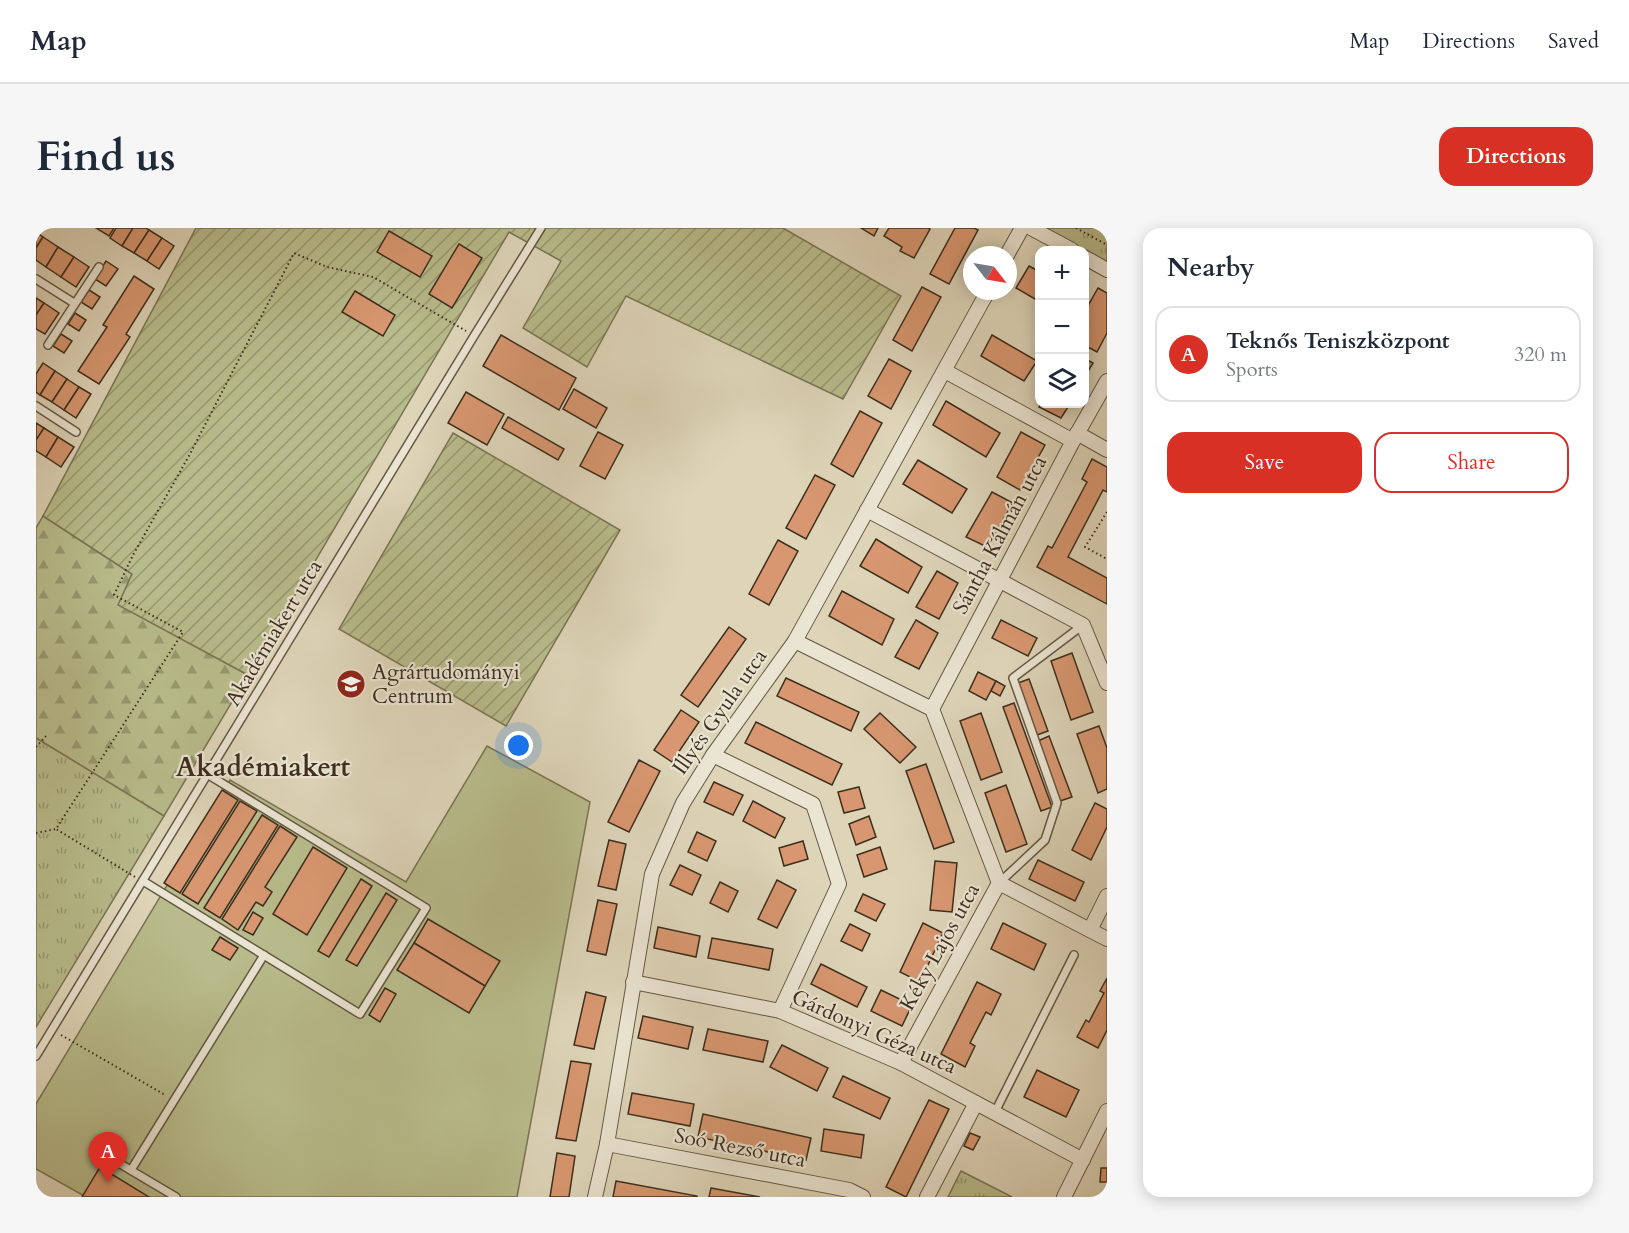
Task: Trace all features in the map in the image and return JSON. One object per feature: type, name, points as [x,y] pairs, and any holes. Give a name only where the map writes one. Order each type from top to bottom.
[{"type":"street","points":[[1012,246],[1022,228]]},
{"type":"street","points":[[1030,228],[1064,246]]},
{"type":"street","points":[[1089,261],[1107,270]]},
{"type":"street","name":"Illyés Gyula utca","points":[[595,1197],[608,1144],[652,874],[683,803],[713,755],[795,641],[983,300]]},
{"type":"street","points":[[945,371],[1075,437],[1107,450]]},
{"type":"street","name":"Sántha Kálmán utca","points":[[932,709],[1075,437],[1107,381]]},
{"type":"street","points":[[867,510],[1083,625],[1107,683]]},
{"type":"street","points":[[795,641],[932,709],[999,883],[1107,939]]},
{"type":"street","points":[[713,755],[813,804],[839,884],[780,1011]]},
{"type":"street","name":"Kéky Lajos utca","points":[[901,1063],[999,883]]},
{"type":"street","points":[[1090,930],[1107,896]]},
{"type":"street","name":"Gárdonyi Géza utca","points":[[633,982],[780,1011],[901,1063],[1083,1160]]},
{"type":"street","points":[[927,1197],[976,1102]]},
{"type":"street","points":[[1064,1197],[1107,1111]]},
{"type":"street","name":"Soó Rezső utca","points":[[608,1144],[849,1190],[863,1197]]},
{"type":"lane","name":"Akadémiakert utca","points":[[36,1056],[541,228]]},
{"type":"lane","points":[[48,345],[99,267]]},
{"type":"lane","points":[[36,279],[74,303]]},
{"type":"lane","points":[[36,406],[76,432]]},
{"type":"lane","points":[[999,883],[1045,840],[1057,803],[1013,678],[1083,625]]},
{"type":"lane","points":[[143,881],[360,1014],[426,908],[207,774]]},
{"type":"lane","points":[[131,1170],[264,955]]},
{"type":"lane","points":[[995,1112],[1074,955]]},
{"type":"lane","points":[[95,1149],[176,1197]]},
{"type":"path","points":[[1076,228],[1107,245]]},
{"type":"path","points":[[56,829],[183,632],[114,596],[133,555],[190,454],[294,253],[327,267],[374,277],[474,336]]},
{"type":"path","points":[[1107,512],[1085,547],[1107,558]]},
{"type":"path","points":[[36,747],[46,736]]},
{"type":"path","points":[[36,833],[56,829],[143,881]]},
{"type":"path","points":[[52,1030],[174,1101]]},
{"type":"green space","points":[[196,228],[783,228],[901,296],[843,399],[626,296],[587,367],[523,328],[561,261],[509,232],[248,675],[118,605],[132,574],[43,516]]},
{"type":"green space","points":[[1044,228],[1099,228],[1107,232],[1107,262],[1089,252],[1089,246],[1077,246]]},
{"type":"green space","points":[[453,433],[620,530],[506,726],[339,629]]},
{"type":"green space","points":[[43,516],[132,574],[119,605],[248,675],[164,816],[36,738],[36,528]]},
{"type":"green space","points":[[36,738],[164,816],[36,1027]]},
{"type":"green space","points":[[487,746],[590,802],[517,1197],[86,1197],[36,1169],[36,1104],[230,780],[406,882]]},
{"type":"green space","points":[[961,1171],[1012,1197],[948,1197]]},
{"type":"building","points":[[96,228],[114,228],[109,236]]},
{"type":"building","points":[[116,228],[133,228],[122,246],[110,238]]},
{"type":"building","points":[[133,228],[149,230],[134,253],[122,246]]},
{"type":"building","points":[[861,228],[878,228],[874,236]]},
{"type":"building","points":[[889,228],[930,229],[914,258],[900,251],[902,247],[884,236]]},
{"type":"building","points":[[955,228],[978,230],[969,246],[963,246],[963,258],[949,284],[930,274]]},
{"type":"building","points":[[149,230],[162,238],[147,261],[134,253]]},
{"type":"building","points":[[389,231],[432,256],[420,277],[377,252]]},
{"type":"building","points":[[36,232],[43,237],[36,248]]},
{"type":"building","points":[[43,237],[58,247],[46,267],[36,260],[36,248]]},
{"type":"building","points":[[162,238],[174,246],[159,269],[147,261]]},
{"type":"building","points":[[459,244],[482,258],[452,308],[429,294]]},
{"type":"building","points":[[58,247],[74,257],[61,277],[46,267]]},
{"type":"building","points":[[74,257],[89,267],[76,287],[61,277]]},
{"type":"building","points":[[106,261],[118,269],[106,286],[95,279]]},
{"type":"building","points":[[1029,266],[1035,269],[1035,299],[1017,289]]},
{"type":"building","points":[[134,276],[154,289],[126,334],[130,337],[99,384],[78,371],[107,327],[103,325]]},
{"type":"building","points":[[922,287],[941,297],[912,351],[893,340]]},
{"type":"building","points":[[1098,288],[1107,293],[1107,333],[1097,352],[1089,348],[1089,304]]},
{"type":"building","points":[[89,290],[100,297],[92,309],[81,302]]},
{"type":"building","points":[[355,291],[395,315],[383,336],[342,312]]},
{"type":"building","points":[[36,298],[44,303],[36,315]]},
{"type":"building","points":[[44,303],[59,313],[45,334],[36,329],[36,315]]},
{"type":"building","points":[[75,313],[86,320],[79,331],[68,324]]},
{"type":"building","points":[[61,334],[72,341],[64,353],[53,346]]},
{"type":"building","points":[[501,335],[576,378],[559,410],[483,366]]},
{"type":"building","points":[[992,335],[1035,360],[1035,364],[1024,381],[981,356]]},
{"type":"building","points":[[889,359],[911,371],[891,409],[868,396]]},
{"type":"building","points":[[43,363],[55,371],[40,395],[36,392],[36,374]]},
{"type":"building","points":[[55,371],[67,379],[52,402],[40,395]]},
{"type":"building","points":[[67,379],[79,387],[64,410],[52,402]]},
{"type":"building","points":[[79,387],[91,394],[76,418],[64,410]]},
{"type":"building","points":[[574,389],[607,408],[596,428],[563,409]]},
{"type":"building","points":[[466,392],[504,414],[487,445],[448,423]]},
{"type":"building","points":[[946,401],[1000,433],[986,457],[933,425]]},
{"type":"building","points":[[1041,408],[1067,408],[1061,418]]},
{"type":"building","points":[[860,411],[882,423],[853,477],[831,464]]},
{"type":"building","points":[[508,417],[564,449],[558,460],[502,428]]},
{"type":"building","points":[[36,423],[44,428],[36,440]]},
{"type":"building","points":[[44,428],[58,437],[46,457],[36,451],[36,440]]},
{"type":"building","points":[[598,432],[623,445],[605,479],[580,466]]},
{"type":"building","points":[[1021,432],[1045,445],[1020,490],[997,477]]},
{"type":"building","points":[[58,437],[74,447],[61,467],[46,457]]},
{"type":"building","points":[[1092,459],[1107,467],[1107,492],[1103,490],[1068,557],[1107,578],[1107,604],[1037,567],[1048,546],[1052,548],[1087,482],[1082,479]]},
{"type":"building","points":[[918,460],[967,489],[952,513],[903,484]]},
{"type":"building","points":[[815,475],[835,485],[806,539],[786,528]]},
{"type":"building","points":[[992,492],[1013,503],[987,547],[966,537]]},
{"type":"building","points":[[876,539],[922,567],[908,593],[860,566]]},
{"type":"building","points":[[778,540],[798,551],[769,605],[749,594]]},
{"type":"building","points":[[937,571],[958,583],[939,619],[916,607]]},
{"type":"building","points":[[842,591],[894,619],[882,645],[829,616]]},
{"type":"building","points":[[916,620],[938,633],[919,669],[895,657]]},
{"type":"building","points":[[1001,620],[1037,638],[1028,656],[992,638]]},
{"type":"building","points":[[729,627],[746,639],[698,707],[681,695]]},
{"type":"building","points":[[1072,653],[1093,712],[1071,720],[1051,661]]},
{"type":"building","points":[[978,672],[996,681],[986,700],[969,691]]},
{"type":"building","points":[[786,678],[859,712],[851,731],[777,696]]},
{"type":"building","points":[[1029,679],[1048,731],[1037,735],[1018,683]]},
{"type":"building","points":[[996,681],[1005,686],[1000,696],[991,691]]},
{"type":"building","points":[[1014,703],[1052,807],[1041,811],[1003,707]]},
{"type":"building","points":[[681,710],[699,722],[672,762],[654,750]]},
{"type":"building","points":[[880,713],[916,747],[900,763],[864,729]]},
{"type":"building","points":[[981,713],[1002,772],[981,780],[960,721]]},
{"type":"building","points":[[756,722],[842,764],[832,785],[745,743]]},
{"type":"building","points":[[1099,726],[1107,748],[1107,789],[1098,793],[1077,734]]},
{"type":"building","points":[[1049,736],[1072,797],[1060,801],[1038,741]]},
{"type":"building","points":[[639,760],[660,771],[629,832],[608,822]]},
{"type":"building","points":[[926,764],[954,842],[934,849],[906,771]]},
{"type":"building","points":[[714,782],[743,795],[733,815],[704,802]]},
{"type":"building","points":[[1006,785],[1027,844],[1006,852],[985,793]]},
{"type":"building","points":[[859,787],[865,808],[844,813],[838,792]]},
{"type":"building","points":[[222,790],[238,800],[180,893],[164,883]]},
{"type":"building","points":[[240,801],[257,811],[198,904],[182,894]]},
{"type":"building","points":[[753,801],[785,818],[775,838],[743,821]]},
{"type":"building","points":[[1095,803],[1107,809],[1107,827],[1091,860],[1072,850]]},
{"type":"building","points":[[262,815],[278,825],[220,918],[204,908]]},
{"type":"building","points":[[869,816],[876,837],[856,845],[849,824]]},
{"type":"building","points":[[280,826],[297,837],[265,887],[272,892],[263,906],[256,902],[238,930],[222,919]]},
{"type":"building","points":[[697,832],[716,841],[707,861],[688,852]]},
{"type":"building","points":[[609,840],[626,844],[616,890],[598,886]]},
{"type":"building","points":[[803,841],[808,859],[784,866],[779,848]]},
{"type":"building","points":[[313,847],[347,868],[307,935],[273,914]]},
{"type":"building","points":[[880,847],[887,869],[864,877],[857,855]]},
{"type":"building","points":[[1038,860],[1084,882],[1075,901],[1029,879]]},
{"type":"building","points":[[935,861],[957,863],[952,912],[930,910]]},
{"type":"building","points":[[680,865],[701,875],[692,895],[670,885]]},
{"type":"building","points":[[361,879],[372,886],[329,957],[318,951]]},
{"type":"building","points":[[777,880],[796,890],[777,928],[758,919]]},
{"type":"building","points":[[720,882],[738,891],[728,912],[710,903]]},
{"type":"building","points":[[386,893],[397,900],[357,966],[346,960]]},
{"type":"building","points":[[863,894],[885,904],[876,921],[855,911]]},
{"type":"building","points":[[598,900],[617,904],[606,955],[587,951]]},
{"type":"building","points":[[253,912],[263,918],[253,935],[243,930]]},
{"type":"building","points":[[428,919],[500,961],[485,986],[414,943]]},
{"type":"building","points":[[923,923],[943,933],[920,982],[900,972]]},
{"type":"building","points":[[1003,923],[1046,944],[1034,970],[991,949]]},
{"type":"building","points":[[850,924],[870,934],[862,951],[841,941]]},
{"type":"building","points":[[658,927],[700,936],[696,957],[654,948]]},
{"type":"building","points":[[220,937],[238,948],[230,960],[212,950]]},
{"type":"building","points":[[712,938],[773,949],[769,970],[708,958]]},
{"type":"building","points":[[414,943],[485,986],[469,1013],[397,970]]},
{"type":"building","points":[[821,964],[867,987],[857,1007],[811,984]]},
{"type":"building","points":[[1107,978],[1107,1030],[1098,1048],[1077,1037],[1086,1020],[1089,1022],[1104,993],[1100,991]]},
{"type":"building","points":[[977,982],[1001,994],[991,1015],[986,1012],[970,1043],[975,1046],[965,1067],[941,1054]]},
{"type":"building","points":[[385,988],[396,994],[380,1022],[369,1015]]},
{"type":"building","points":[[881,990],[912,1005],[902,1026],[871,1011]]},
{"type":"building","points":[[586,992],[606,997],[594,1049],[574,1045]]},
{"type":"building","points":[[643,1016],[693,1027],[688,1049],[638,1038]]},
{"type":"building","points":[[708,1029],[768,1041],[763,1062],[703,1050]]},
{"type":"building","points":[[782,1045],[828,1068],[817,1091],[770,1067]]},
{"type":"building","points":[[571,1061],[591,1064],[576,1141],[556,1138]]},
{"type":"building","points":[[1037,1070],[1079,1090],[1066,1117],[1024,1097]]},
{"type":"building","points":[[843,1076],[890,1098],[880,1119],[833,1097]]},
{"type":"building","points":[[632,1093],[694,1104],[690,1126],[628,1114]]},
{"type":"building","points":[[929,1100],[949,1109],[906,1197],[886,1187]]},
{"type":"building","points":[[703,1114],[811,1138],[806,1160],[698,1137]]},
{"type":"building","points":[[824,1129],[864,1135],[861,1158],[821,1151]]},
{"type":"building","points":[[970,1133],[980,1137],[973,1150],[964,1146]]},
{"type":"building","points":[[557,1153],[575,1156],[569,1197],[550,1197]]},
{"type":"building","points":[[100,1167],[149,1197],[82,1197]]},
{"type":"building","points":[[1101,1168],[1107,1168],[1107,1182],[1100,1182]]},
{"type":"building","points":[[616,1181],[697,1196],[697,1197],[613,1197]]},
{"type":"building","points":[[711,1188],[760,1197],[709,1197]]},
{"type":"place","name":"Agrártudományi Centrum","points":[[351,684]]},
{"type":"place","name":"Teknős Teniszközpont","points":[[108,1182]]},
{"type":"district","name":"Akadémiakert","points":[[263,767]]}]
